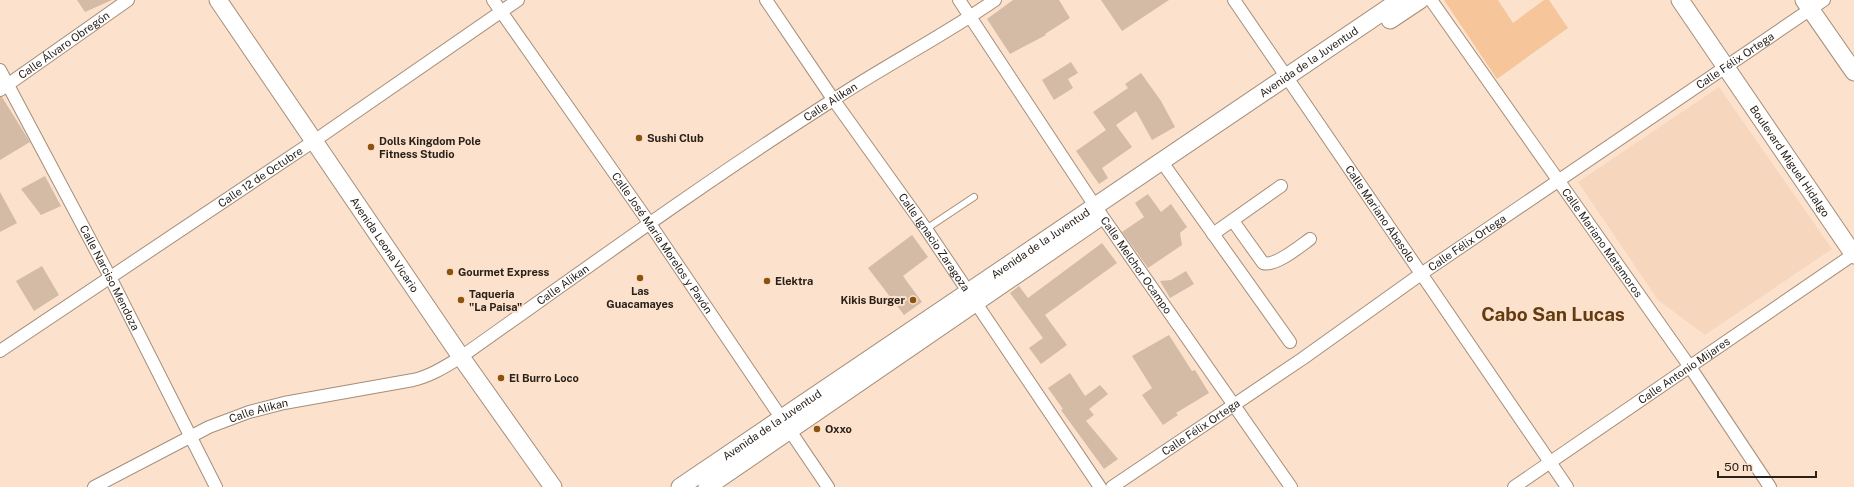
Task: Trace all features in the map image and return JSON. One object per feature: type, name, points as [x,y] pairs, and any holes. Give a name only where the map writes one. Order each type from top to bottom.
[{"type":"street","name":"Calle Álvaro Obregón","points":[[4,87],[128,0]]},
{"type":"street","name":"Avenida Leona Vicario","points":[[218,0],[461,357],[553,487]]},
{"type":"street","name":"Calle José María Morelos y Pavón","points":[[493,0],[650,224],[787,424],[828,487]]},
{"type":"street","name":"Calle 12 de Octubre","points":[[0,351],[314,141],[518,0]]},
{"type":"street","name":"Calle Ignacio Zaragoza","points":[[766,0],[833,99],[926,229],[971,298],[1100,487]]},
{"type":"street","name":"Calle Melchor Ocampo","points":[[959,0],[1099,211],[1291,487]]},
{"type":"street","name":"Calle Alikan","points":[[94,487],[191,436],[249,412],[284,403],[423,378],[461,357],[650,224],[833,99],[970,17],[995,0]]},
{"type":"street","name":"Calle Mariano Abasolo","points":[[1234,0],[1567,487]]},
{"type":"street","name":"Avenida de la Juventud","points":[[707,487],[787,424],[1290,81],[1400,0]]},
{"type":"street","name":"Avenida de la Juventud","points":[[1290,81],[1420,0]]},
{"type":"street","name":"Calle Mariano Matamoros","points":[[1431,0],[1690,367],[1770,487]]},
{"type":"street","name":"Boulevard Miguel Hidalgo","points":[[1680,0],[1724,68],[1854,255]]},
{"type":"street","name":"Calle Félix Ortega","points":[[1112,487],[1558,180],[1724,68],[1813,3]]},
{"type":"street","points":[[1813,3],[1854,72]]},
{"type":"street","name":"Calle Narciso Mendoza","points":[[0,70],[4,87],[110,277],[216,487]]},
{"type":"street","points":[[1165,166],[1290,342]]},
{"type":"street","points":[[1213,234],[1281,186]]},
{"type":"street","points":[[1233,221],[1263,263],[1267,264],[1275,262],[1310,239]]},
{"type":"street","name":"Calle Antonio Mijares","points":[[1514,487],[1854,255]]},
{"type":"street","name":"Avenida de la Juventud","points":[[680,487],[787,424]]},
{"type":"lane","points":[[926,229],[974,197]]},
{"type":"shaded area","points":[[1444,0],[1498,0],[1513,23],[1544,0],[1549,0],[1568,28],[1497,79]]},
{"type":"shaded area","points":[[1719,87],[1832,249],[1705,335],[1658,300],[1578,182]]},
{"type":"building","points":[[77,0],[112,0],[85,12]]},
{"type":"building","points":[[1013,0],[1059,0],[1070,18],[1045,34],[1046,35],[1010,54],[987,19]]},
{"type":"building","points":[[1101,0],[1169,0],[1122,31]]},
{"type":"building","points":[[1071,62],[1078,73],[1068,79],[1073,88],[1054,100],[1042,80]]},
{"type":"building","points":[[1141,73],[1161,101],[1175,127],[1152,140],[1136,111],[1116,125],[1132,147],[1102,168],[1108,178],[1099,184],[1076,151],[1106,130],[1093,112],[1128,88],[1125,84]]},
{"type":"building","points":[[0,97],[2,97],[30,142],[0,160]]},
{"type":"building","points":[[45,176],[61,206],[41,215],[21,189]]},
{"type":"building","points":[[0,192],[17,223],[0,232]]},
{"type":"building","points":[[1148,194],[1161,212],[1171,204],[1187,227],[1180,233],[1182,245],[1148,268],[1122,232],[1144,217],[1135,203]]},
{"type":"building","points":[[912,235],[928,257],[903,276],[922,302],[904,315],[868,268]]},
{"type":"building","points":[[1102,243],[1117,263],[1045,315],[1067,345],[1041,364],[1029,348],[1043,338],[1010,293],[1019,286],[1028,298]]},
{"type":"building","points":[[42,266],[59,295],[34,311],[16,281]]},
{"type":"building","points":[[1186,271],[1194,284],[1170,298],[1160,281],[1171,280]]},
{"type":"building","points":[[1169,335],[1192,371],[1195,370],[1209,393],[1176,413],[1178,415],[1163,425],[1142,395],[1152,388],[1132,356]]},
{"type":"building","points":[[1070,373],[1085,396],[1100,385],[1108,394],[1089,409],[1094,415],[1086,421],[1118,459],[1104,469],[1061,410],[1063,409],[1048,388]]},
{"type":"place","name":"Sushi Club","points":[[639,138]]},
{"type":"place","name":"Dolls Kingdom Pole Fitness Studio","points":[[371,147]]},
{"type":"place","name":"Gourmet Express","points":[[450,272]]},
{"type":"place","name":"Las Guacamayes","points":[[640,278]]},
{"type":"place","name":"Elektra","points":[[767,281]]},
{"type":"place","name":"Taqueria \"La Paisa\"","points":[[461,300]]},
{"type":"place","name":"Kikis Burger","points":[[913,300]]},
{"type":"place","name":"El Burro Loco","points":[[501,378]]},
{"type":"place","name":"Oxxo","points":[[817,429]]},
{"type":"district","name":"Cabo San Lucas","points":[[1553,314]]}]
